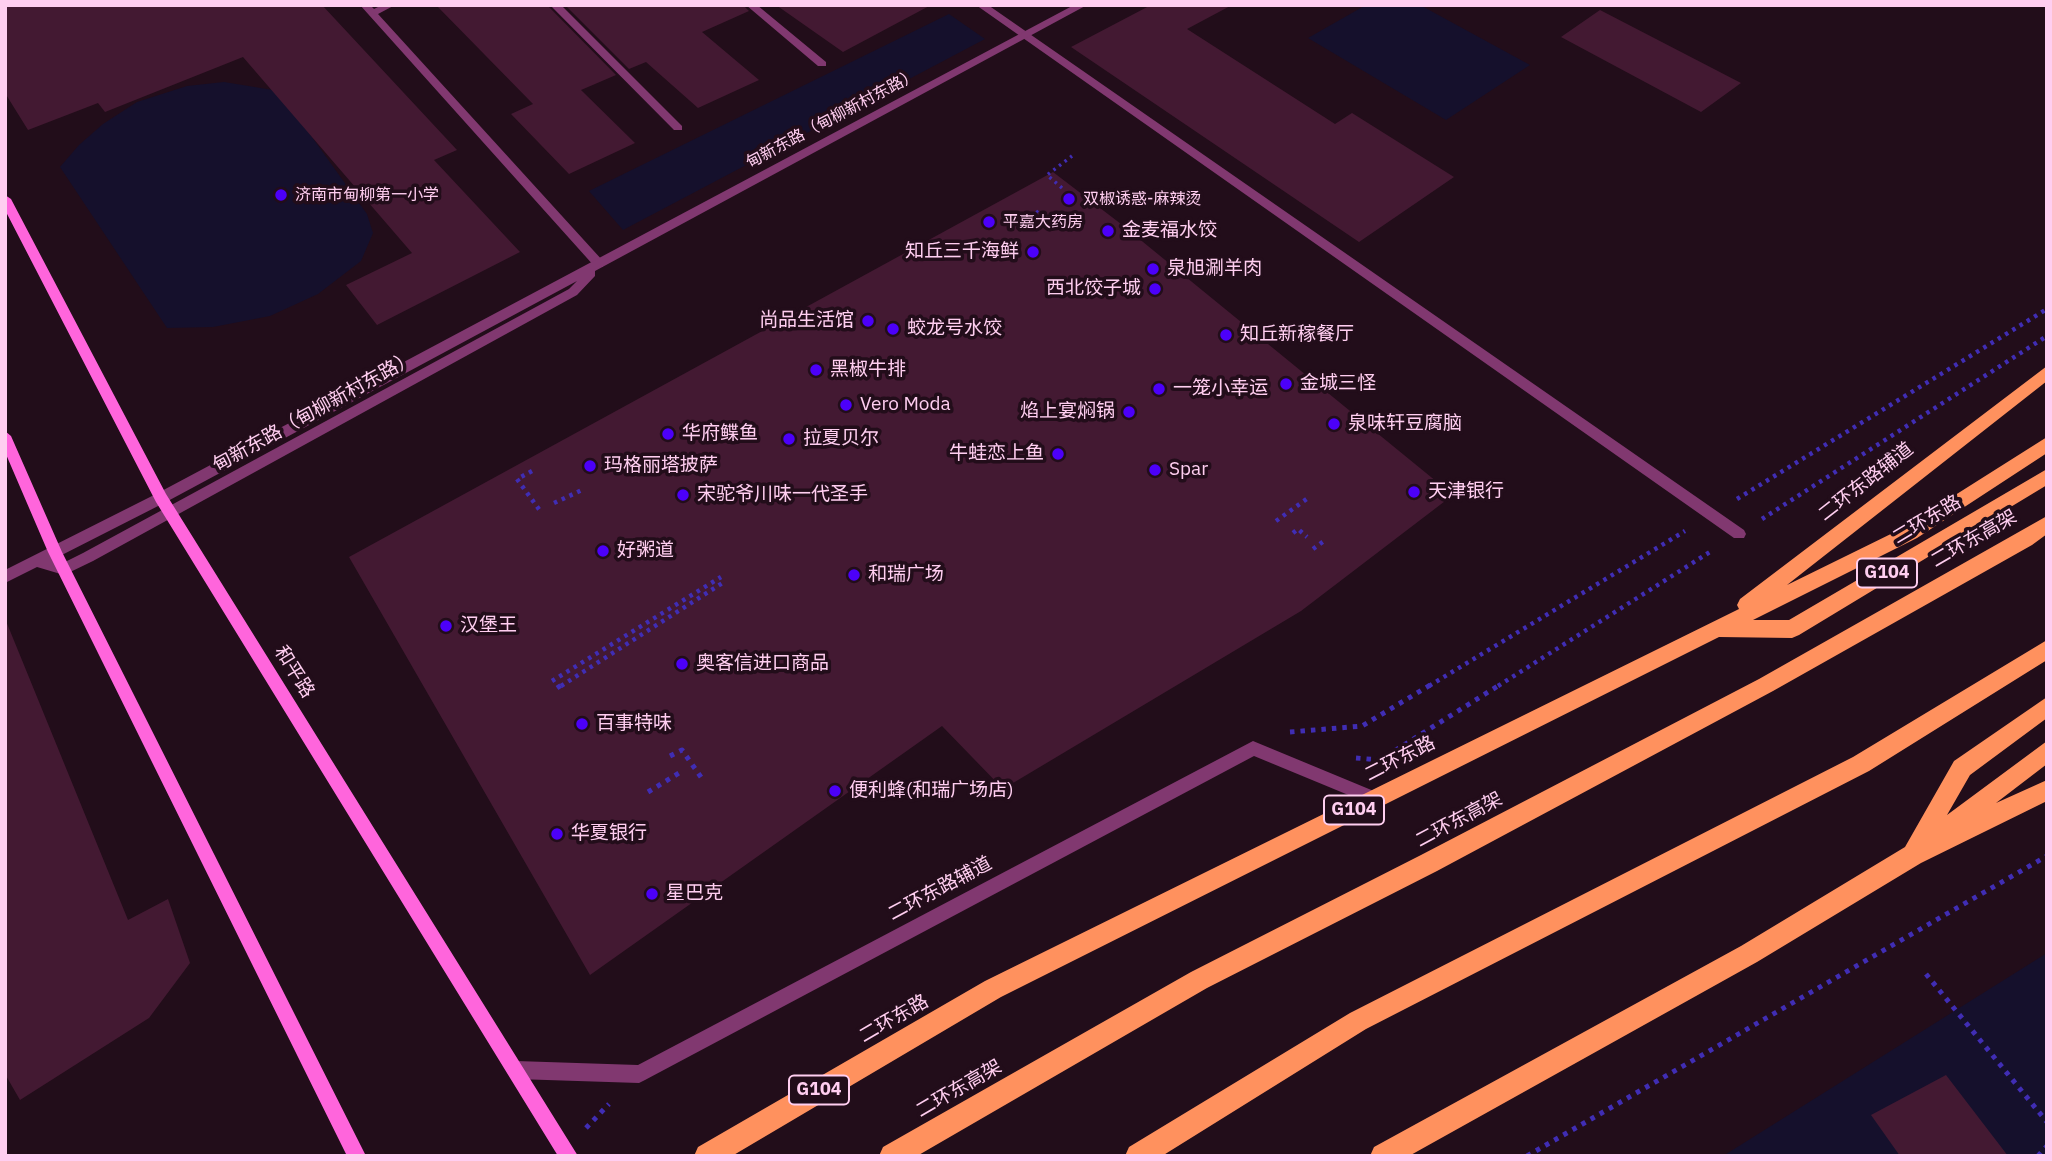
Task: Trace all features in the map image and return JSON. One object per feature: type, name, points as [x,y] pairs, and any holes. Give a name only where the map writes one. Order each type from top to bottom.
[{"type":"highway","name":"二环东路辅道","points":[[1716,629],[2047,372]]},
{"type":"highway","points":[[1716,629],[1910,533],[2047,444]]},
{"type":"highway","name":"二环东路","points":[[707,1156],[993,989],[1716,629],[1792,629],[2047,476]]},
{"type":"highway","name":"二环东高架","points":[[892,1156],[1199,980],[1429,863],[1766,685],[2047,524]]},
{"type":"highway","points":[[1138,1156],[1357,1021],[1861,764],[2047,649]]},
{"type":"highway","points":[[1913,855],[1962,768],[2047,706]]},
{"type":"highway","points":[[1913,855],[2047,751]]},
{"type":"highway","points":[[1383,1156],[1749,954],[1913,855],[2047,790]]},
{"type":"main road","name":"和平路","points":[[5,199],[165,505],[567,1153]]},
{"type":"main road","points":[[5,436],[55,552],[357,1156]]},
{"type":"street","points":[[368,9],[390,5]]},
{"type":"street","points":[[555,5],[678,128]]},
{"type":"street","points":[[751,5],[822,64]]},
{"type":"street","points":[[982,5],[1739,534]]},
{"type":"street","name":"甸新东路（甸柳新村东路）","points":[[64,569],[165,505],[599,264],[1082,5]]},
{"type":"street","points":[[368,9],[599,264]]},
{"type":"street","name":"甸新东路（甸柳新村东路）","points":[[5,577],[55,552],[165,505]]},
{"type":"street","points":[[36,561],[64,569]]},
{"type":"street","name":"二环东路辅道","points":[[516,1070],[639,1074],[1253,748],[1375,799]]},
{"type":"path","points":[[1062,188],[1047,175],[1072,156]]},
{"type":"path","points":[[1036,211],[1053,226]]},
{"type":"path","points":[[1283,732],[1362,726],[2047,309]]},
{"type":"path","points":[[1354,757],[1380,760],[2047,336]]},
{"type":"path","points":[[532,471],[517,479],[541,512]]},
{"type":"path","points":[[554,503],[582,490]]},
{"type":"path","points":[[1276,521],[1308,498]]},
{"type":"path","points":[[1293,533],[1298,529],[1307,537]]},
{"type":"path","points":[[1313,549],[1324,541]]},
{"type":"path","points":[[552,681],[723,579],[557,688]]},
{"type":"path","points":[[670,756],[682,750],[703,780]]},
{"type":"path","points":[[648,792],[679,774]]},
{"type":"path","points":[[1527,1156],[2047,856]]},
{"type":"path","points":[[1926,974],[2047,1122]]},
{"type":"path","points":[[567,1153],[639,1074]]},
{"type":"path","points":[[2038,1156],[2047,1146]]},
{"type":"shaded area","points":[[1366,5],[1420,5],[1530,65],[1446,120],[1308,38]]},
{"type":"shaded area","points":[[949,14],[985,39],[623,230],[589,191]]},
{"type":"shaded area","points":[[224,82],[279,91],[367,214],[373,233],[361,261],[318,294],[270,316],[213,327],[167,328],[60,167],[79,145],[103,124],[137,102],[187,86]]},
{"type":"shaded area","points":[[2047,953],[2047,1156],[1723,1156]]},
{"type":"building","points":[[5,5],[322,5],[457,150],[434,160],[520,252],[377,325],[346,285],[412,253],[243,57],[105,112],[98,103],[28,130],[5,93]]},
{"type":"building","points":[[436,5],[547,5],[616,75],[581,90],[635,143],[569,174],[511,114],[533,104]]},
{"type":"building","points":[[565,5],[743,5],[749,11],[702,32],[759,80],[698,108],[646,62],[629,69]]},
{"type":"building","points":[[776,5],[931,5],[843,52]]},
{"type":"building","points":[[1151,5],[1232,5],[1187,29],[1335,124],[1352,113],[1454,177],[1359,242],[1071,47]]},
{"type":"building","points":[[1600,10],[1741,83],[1701,112],[1561,37]]},
{"type":"building","name":"和瑞广场","points":[[1053,172],[1121,224],[1453,495],[1301,611],[1003,789],[942,726],[590,975],[349,557]]},
{"type":"building","points":[[6,621],[128,920],[168,899],[190,963],[149,1018],[20,1100],[5,1074]]},
{"type":"building","points":[[1946,1075],[2008,1156],[1900,1156],[1871,1115]]},
{"type":"place","name":"济南市甸柳第一小学","points":[[281,195]]},
{"type":"place","name":"双椒诱惑-麻辣烫","points":[[1069,199]]},
{"type":"place","name":"平嘉大药房","points":[[989,222]]},
{"type":"place","name":"金麦福水饺","points":[[1108,231]]},
{"type":"place","name":"知丘三千海鲜","points":[[1033,252]]},
{"type":"place","name":"泉旭涮羊肉","points":[[1153,269]]},
{"type":"place","name":"西北饺子城","points":[[1155,289]]},
{"type":"place","name":"尚品生活馆","points":[[868,321]]},
{"type":"place","name":"蛟龙号水饺","points":[[893,329]]},
{"type":"place","name":"知丘新稼餐厅","points":[[1226,335]]},
{"type":"place","name":"黑椒牛排","points":[[816,370]]},
{"type":"place","name":"金城三怪","points":[[1286,384]]},
{"type":"place","name":"一笼小幸运","points":[[1159,389]]},
{"type":"place","name":"Vero Moda","points":[[846,405]]},
{"type":"place","name":"焰上宴焖锅","points":[[1129,412]]},
{"type":"place","name":"泉味轩豆腐脑","points":[[1334,424]]},
{"type":"place","name":"华府鲽鱼","points":[[668,434]]},
{"type":"place","name":"拉夏贝尔","points":[[789,439]]},
{"type":"place","name":"牛蛙恋上鱼","points":[[1058,454]]},
{"type":"place","name":"玛格丽塔披萨","points":[[590,466]]},
{"type":"place","name":"Spar","points":[[1155,470]]},
{"type":"place","name":"天津银行","points":[[1414,492]]},
{"type":"place","name":"宋驼爷川味一代圣手","points":[[683,495]]},
{"type":"place","name":"好粥道","points":[[603,551]]},
{"type":"place","name":"和瑞广场","points":[[854,575]]},
{"type":"place","name":"汉堡王","points":[[446,626]]},
{"type":"place","name":"奥客信进口商品","points":[[682,664]]},
{"type":"place","name":"百事特味","points":[[582,724]]},
{"type":"place","name":"便利蜂(和瑞广场店)","points":[[835,791]]},
{"type":"place","name":"华夏银行","points":[[557,834]]},
{"type":"place","name":"星巴克","points":[[652,894]]}]
